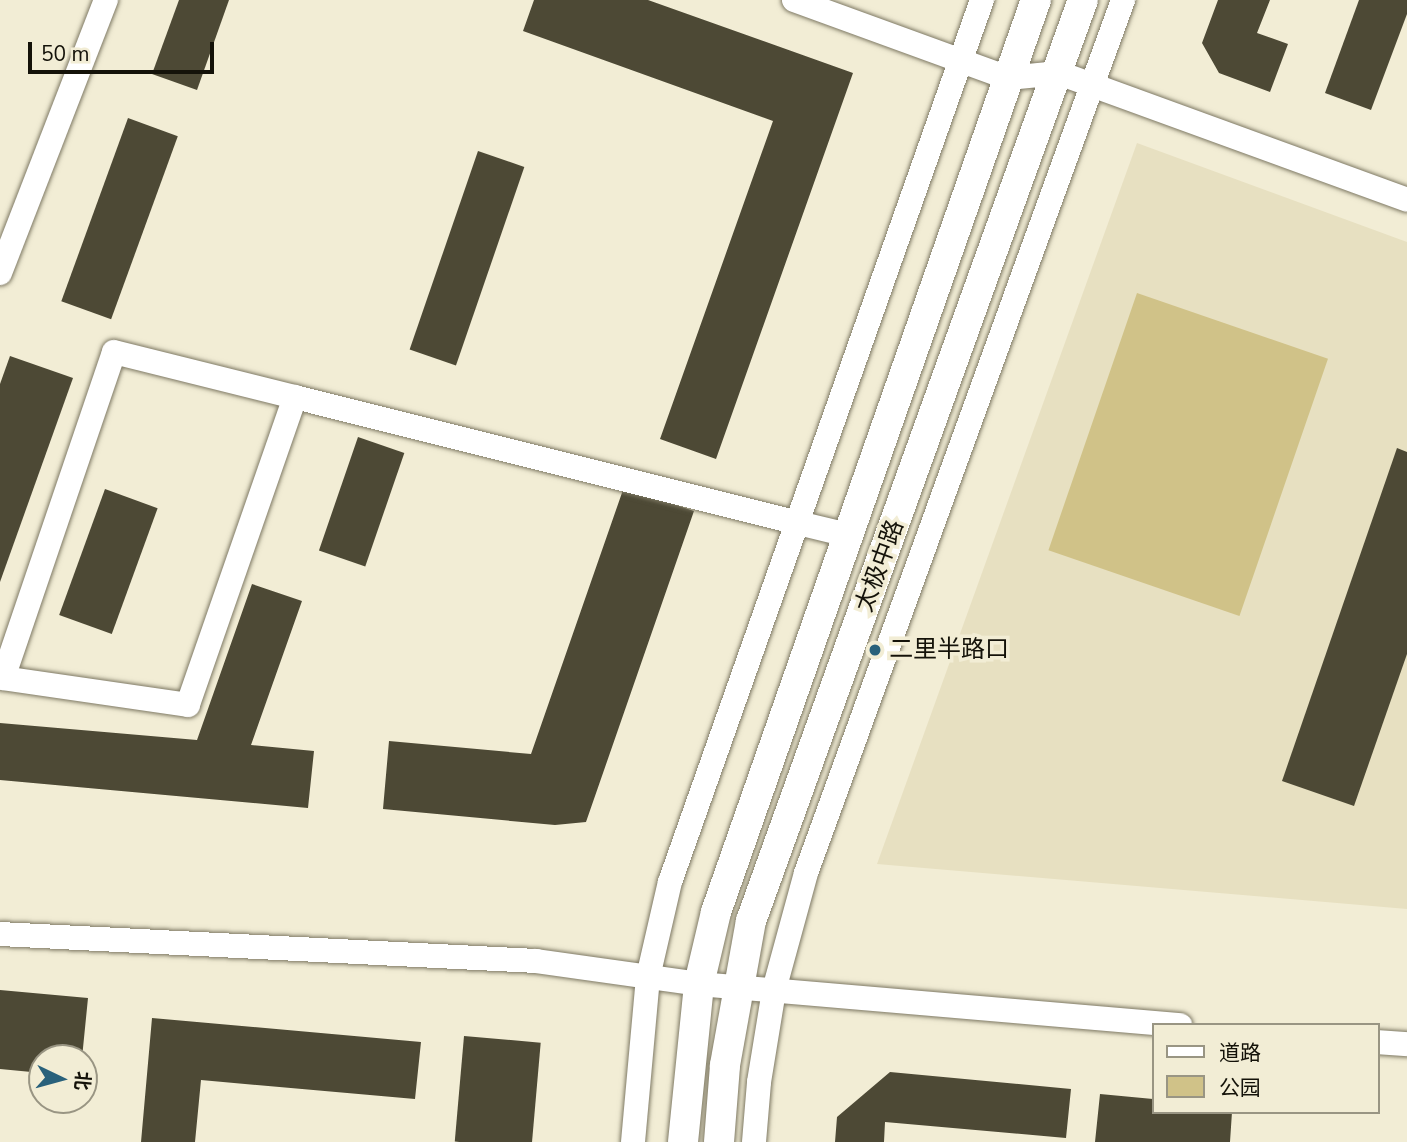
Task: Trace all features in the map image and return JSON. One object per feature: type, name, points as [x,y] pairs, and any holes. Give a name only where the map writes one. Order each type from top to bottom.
[{"type":"main road","name":"太极中路","points":[[683,1142],[699,984],[716,912],[1036,0]]},
{"type":"main road","name":"太极中路","points":[[719,1142],[725,1065],[751,921],[1083,0]]},
{"type":"street","points":[[0,273],[106,0]]},
{"type":"street","points":[[794,0],[1008,78],[1059,72],[1407,200]]},
{"type":"street","points":[[633,1142],[648,977],[670,883],[982,0]]},
{"type":"street","points":[[754,1142],[759,1083],[774,990],[806,873],[1124,0]]},
{"type":"street","points":[[295,397],[188,705],[3,678],[114,352],[295,397],[798,523],[848,535]]},
{"type":"street","points":[[0,934],[536,961],[699,984],[1157,1023]]},
{"type":"street","points":[[1379,1042],[1407,1044]]},
{"type":"shaded area","points":[[1137,143],[1407,242],[1407,909],[877,864]]},
{"type":"green space","points":[[1137,293],[1328,359],[1239,616],[1048,550]]},
{"type":"building","points":[[179,0],[229,0],[197,90],[152,74]]},
{"type":"building","points":[[534,0],[648,0],[853,73],[716,459],[660,439],[773,121],[523,31]]},
{"type":"building","points":[[1218,0],[1270,0],[1257,33],[1288,44],[1270,92],[1219,73],[1202,43]]},
{"type":"building","points":[[1359,0],[1407,0],[1407,14],[1371,110],[1325,93]]},
{"type":"building","points":[[128,118],[178,136],[111,319],[61,301]]},
{"type":"building","points":[[478,151],[524,167],[456,366],[410,350]]},
{"type":"building","points":[[10,356],[73,378],[0,582],[0,384]]},
{"type":"building","points":[[358,437],[404,453],[365,566],[319,550]]},
{"type":"building","points":[[1397,448],[1407,452],[1407,654],[1354,806],[1282,781]]},
{"type":"building","points":[[624,487],[694,511],[586,822],[555,825],[383,809],[389,741],[531,754]]},
{"type":"building","points":[[105,489],[158,508],[112,634],[59,615]]},
{"type":"building","points":[[252,584],[302,601],[251,745],[314,751],[308,808],[0,780],[0,723],[197,740]]},
{"type":"building","points":[[0,990],[88,998],[83,1044],[28,1044],[28,1072],[0,1069]]},
{"type":"building","points":[[152,1018],[421,1042],[415,1099],[201,1080],[195,1142],[141,1142]]},
{"type":"building","points":[[464,1036],[541,1043],[532,1142],[455,1142]]},
{"type":"building","points":[[890,1072],[1071,1089],[1066,1138],[885,1122],[884,1142],[835,1142],[837,1117]]},
{"type":"building","points":[[1100,1094],[1152,1099],[1152,1114],[1232,1114],[1230,1142],[1095,1142]]},
{"type":"place","name":"二里半路口","points":[[875,650]]}]
